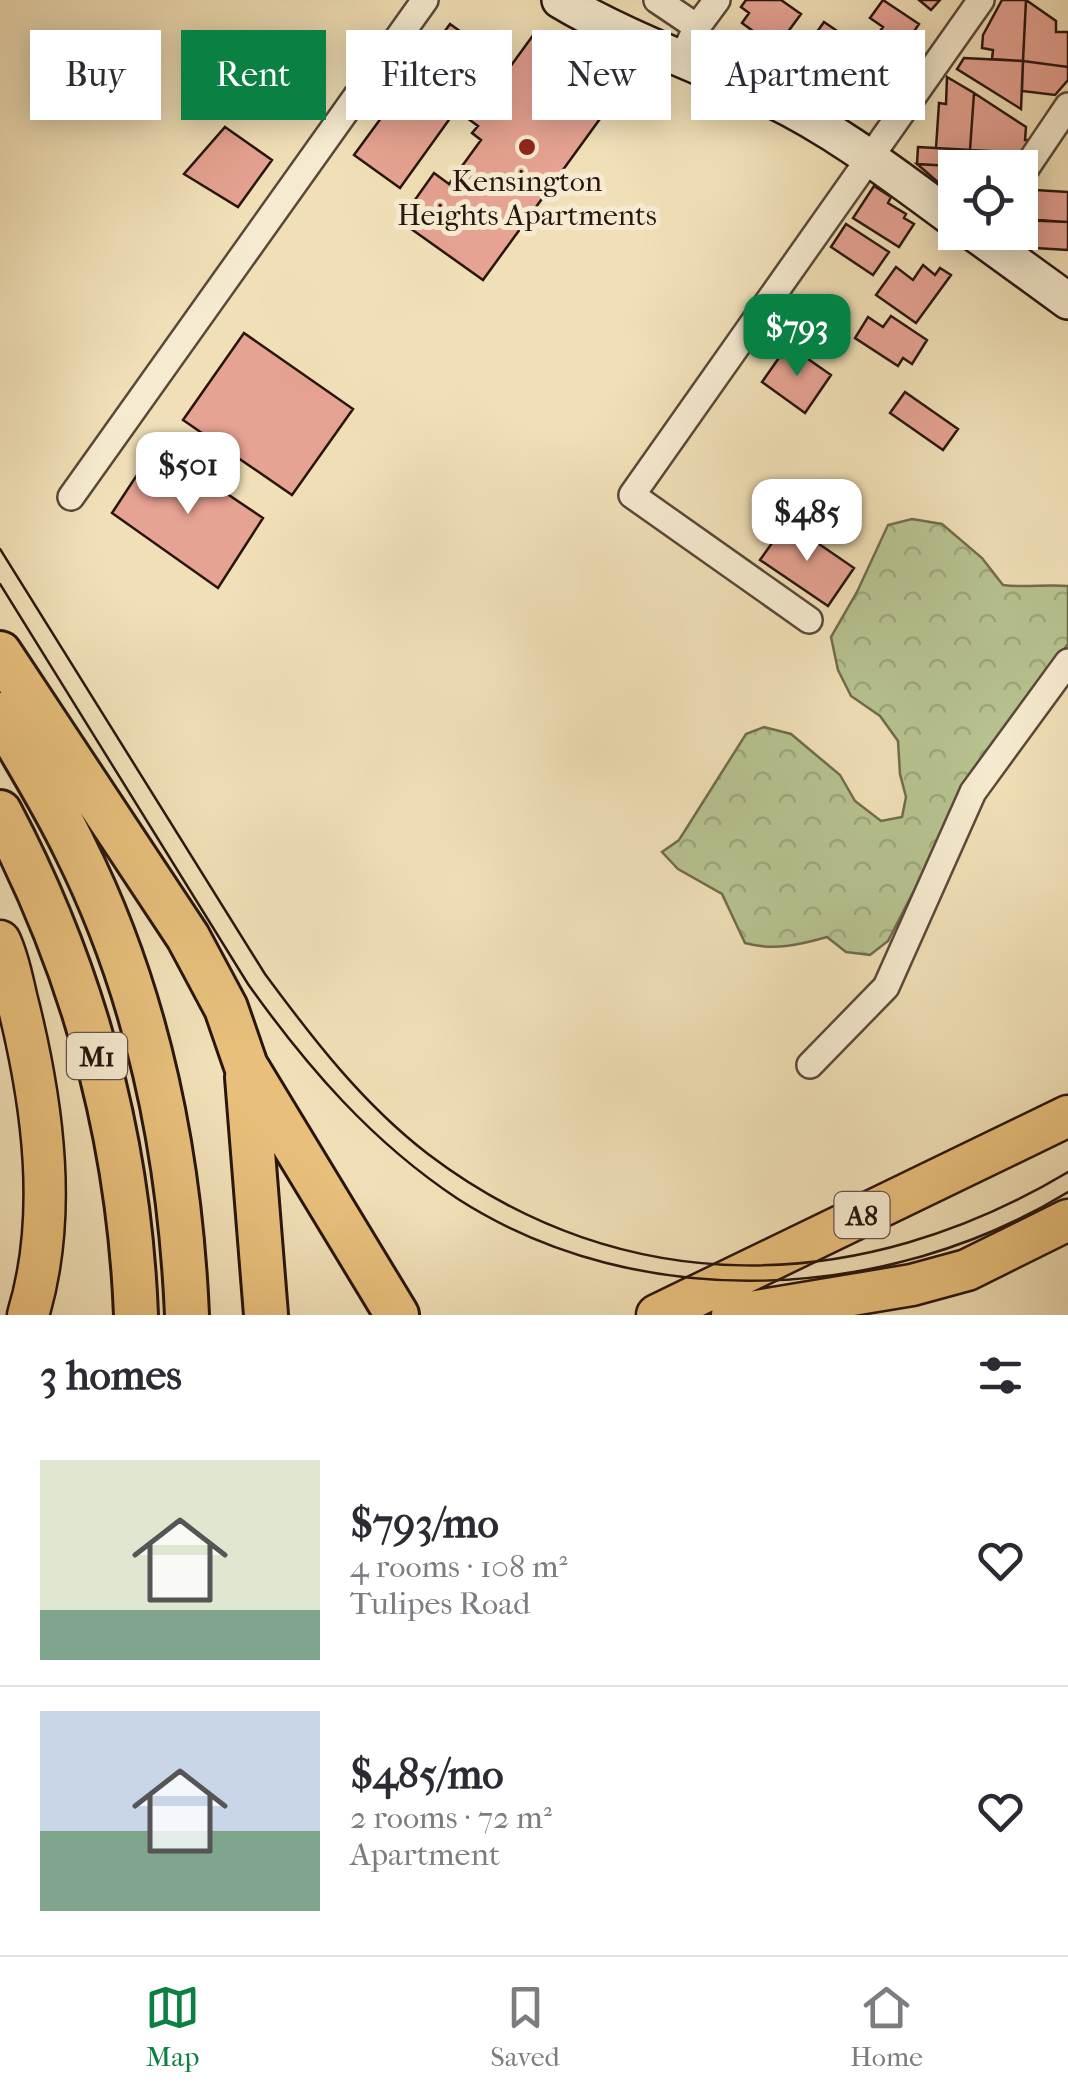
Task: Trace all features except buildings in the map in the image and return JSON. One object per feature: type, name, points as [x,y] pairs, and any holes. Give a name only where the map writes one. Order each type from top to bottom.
[{"type":"highway","points":[[0,653],[188,936],[226,1008],[246,1066],[397,1315]]},
{"type":"highway","name":"M1","points":[[0,714],[76,848],[132,993],[172,1154],[184,1243],[187,1315]]},
{"type":"highway","name":"M1","points":[[0,812],[56,931],[106,1085],[134,1252],[136,1315]]},
{"type":"highway","points":[[246,1066],[266,1315]]},
{"type":"main road","points":[[560,0],[599,23],[770,99],[868,156],[938,206]]},
{"type":"main road","points":[[999,250],[1068,302]]},
{"type":"main road","points":[[0,941],[31,1058],[44,1146],[42,1230],[28,1315]]},
{"type":"main road","name":"A8","points":[[657,1315],[1068,1116]]},
{"type":"main road","points":[[732,1315],[912,1285],[967,1270],[1068,1220]]},
{"type":"street","points":[[71,496],[425,0]]},
{"type":"street","points":[[658,0],[697,27]]},
{"type":"street","points":[[681,60],[716,0]]},
{"type":"street","points":[[809,620],[632,494],[981,0]]},
{"type":"street","points":[[1038,150],[1068,106]]},
{"type":"street","points":[[810,1064],[886,987],[973,792],[1068,662]]},
{"type":"green space","points":[[912,519],[942,524],[982,558],[1003,585],[1068,586],[1068,644],[975,772],[888,941],[870,955],[846,952],[827,937],[786,946],[745,943],[722,894],[678,869],[662,852],[679,840],[746,734],[764,727],[791,734],[840,775],[855,801],[881,821],[902,817],[906,797],[898,741],[880,716],[851,696],[838,670],[831,637],[888,525]]},
{"type":"tram line","points":[[0,549],[265,974],[302,1023],[340,1070],[404,1135],[503,1203],[582,1237],[662,1258],[744,1265],[826,1260],[908,1242],[989,1213],[1068,1172]]},
{"type":"tram line","points":[[0,584],[270,1015],[369,1128],[458,1199],[529,1237],[604,1262],[683,1277],[763,1281],[844,1274],[922,1256],[998,1229],[1068,1192]]},
{"type":"place","name":"Kensington Heights Apartments","points":[[527,147]]}]
